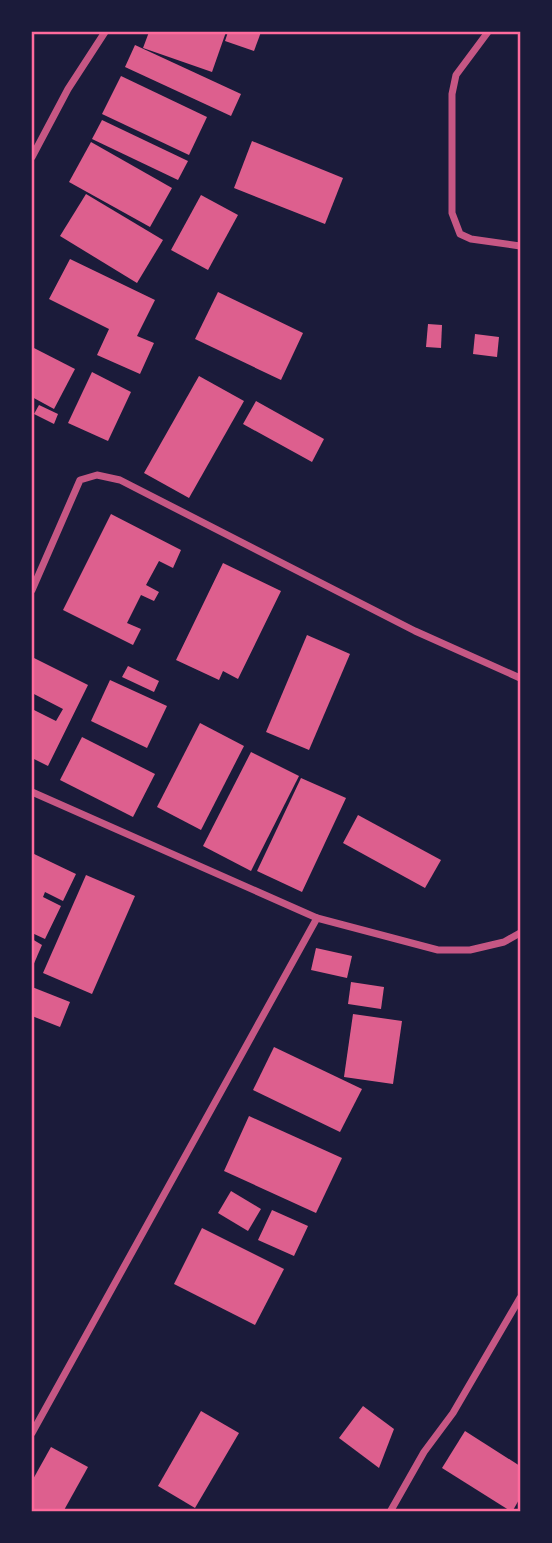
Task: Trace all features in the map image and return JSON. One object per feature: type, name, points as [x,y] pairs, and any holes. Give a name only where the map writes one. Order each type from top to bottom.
[{"type":"street","points":[[32,157],[68,89],[105,32]]},
{"type":"street","points":[[488,32],[456,75],[452,94],[452,213],[460,234],[471,239],[520,246]]},
{"type":"street","points":[[32,590],[80,480],[97,475],[120,480],[415,631],[520,678]]},
{"type":"street","points":[[32,792],[317,918],[438,950],[470,950],[504,942],[520,933]]},
{"type":"street","points":[[32,1433],[317,918]]},
{"type":"street","points":[[390,1511],[424,1452],[453,1413],[520,1298]]},
{"type":"building","points":[[149,32],[226,32],[212,72],[143,48]]},
{"type":"building","points":[[228,32],[261,32],[254,51],[225,41]]},
{"type":"building","points":[[135,45],[241,94],[231,116],[125,67]]},
{"type":"building","points":[[121,76],[207,117],[189,155],[102,114]]},
{"type":"building","points":[[102,120],[188,161],[178,180],[92,139]]},
{"type":"building","points":[[252,141],[343,178],[325,224],[234,188]]},
{"type":"building","points":[[91,142],[172,188],[150,227],[69,182]]},
{"type":"building","points":[[86,194],[163,240],[137,283],[60,236]]},
{"type":"building","points":[[201,195],[238,215],[208,270],[171,250]]},
{"type":"building","points":[[70,259],[155,300],[137,336],[154,343],[140,374],[97,355],[109,329],[49,299]]},
{"type":"building","points":[[218,292],[303,333],[281,380],[195,339]]},
{"type":"building","points":[[428,324],[442,325],[441,348],[426,347]]},
{"type":"building","points":[[475,334],[499,337],[497,357],[473,354]]},
{"type":"building","points":[[32,347],[75,369],[54,409],[32,397]]},
{"type":"building","points":[[92,372],[131,392],[108,441],[68,423]]},
{"type":"building","points":[[199,376],[244,401],[189,498],[144,473]]},
{"type":"building","points":[[256,401],[324,439],[312,462],[243,424]]},
{"type":"building","points":[[39,405],[58,414],[54,424],[34,414]]},
{"type":"building","points":[[111,514],[181,550],[173,568],[159,561],[146,585],[159,592],[154,601],[141,595],[127,623],[141,629],[133,645],[63,610]]},
{"type":"building","points":[[223,563],[281,591],[238,679],[223,671],[219,680],[176,660]]},
{"type":"building","points":[[307,635],[350,654],[309,750],[266,732]]},
{"type":"building","points":[[32,657],[88,685],[48,766],[32,758],[32,709],[56,721],[63,709],[32,693]]},
{"type":"building","points":[[128,666],[159,681],[154,692],[122,677]]},
{"type":"building","points":[[110,680],[167,706],[147,748],[91,721]]},
{"type":"building","points":[[200,723],[244,746],[201,830],[157,807]]},
{"type":"building","points":[[82,737],[155,774],[133,817],[60,780]]},
{"type":"building","points":[[251,752],[299,776],[251,871],[203,846]]},
{"type":"building","points":[[301,778],[346,798],[302,892],[257,871]]},
{"type":"building","points":[[358,815],[441,860],[425,888],[343,843]]},
{"type":"building","points":[[32,853],[76,874],[63,901],[45,892],[43,897],[61,906],[45,939],[32,933]]},
{"type":"building","points":[[86,875],[135,896],[92,994],[43,973]]},
{"type":"building","points":[[32,939],[42,945],[32,968]]},
{"type":"building","points":[[316,948],[352,956],[347,978],[311,970]]},
{"type":"building","points":[[351,982],[384,987],[381,1009],[348,1004]]},
{"type":"building","points":[[32,987],[70,1002],[60,1027],[32,1016]]},
{"type":"building","points":[[353,1014],[402,1021],[393,1084],[344,1077]]},
{"type":"building","points":[[274,1047],[362,1089],[340,1132],[253,1090]]},
{"type":"building","points":[[249,1116],[342,1158],[316,1213],[224,1171]]},
{"type":"building","points":[[231,1191],[261,1209],[248,1231],[218,1213]]},
{"type":"building","points":[[272,1210],[308,1226],[294,1256],[258,1240]]},
{"type":"building","points":[[202,1228],[284,1269],[255,1325],[174,1284]]},
{"type":"building","points":[[363,1406],[394,1429],[379,1468],[339,1438]]},
{"type":"building","points":[[201,1411],[239,1433],[195,1508],[158,1486]]},
{"type":"building","points":[[465,1431],[520,1466],[520,1498],[512,1512],[442,1468]]},
{"type":"building","points":[[51,1447],[88,1467],[63,1512],[32,1512],[32,1481]]}]
